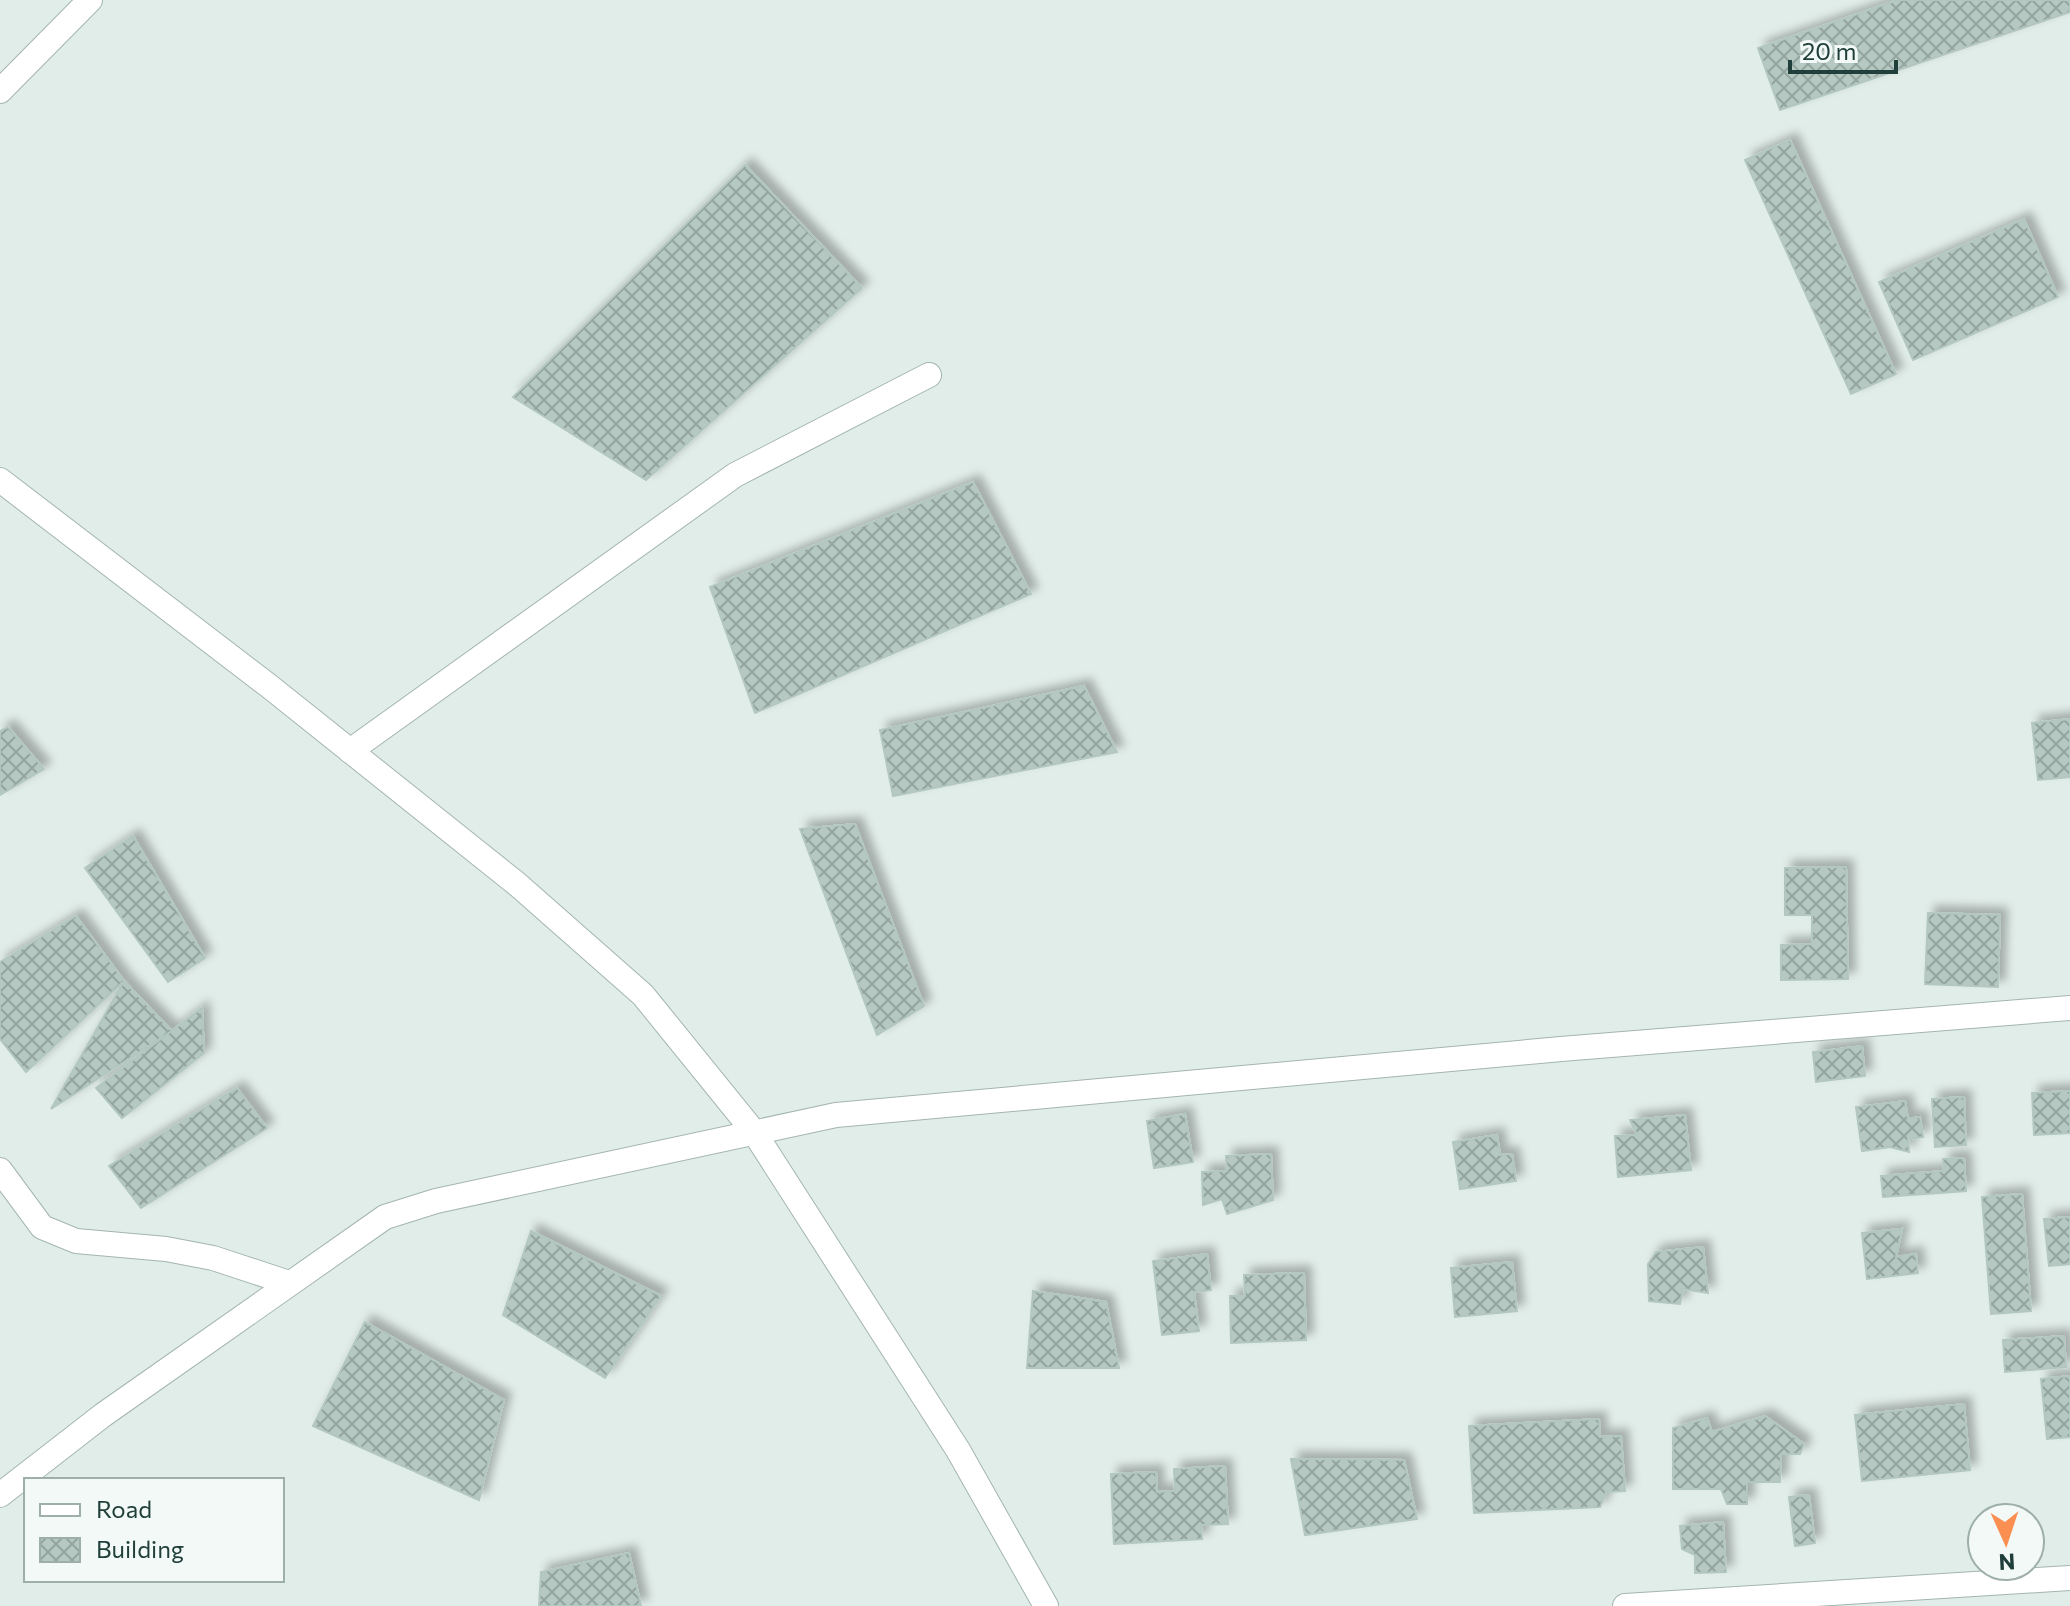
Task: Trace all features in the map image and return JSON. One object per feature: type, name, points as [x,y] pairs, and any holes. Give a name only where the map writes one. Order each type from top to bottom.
[{"type":"street","points":[[0,91],[90,0]]},
{"type":"street","points":[[350,751],[735,475],[929,375]]},
{"type":"street","points":[[0,480],[517,884],[643,995],[754,1132],[958,1450],[1046,1606]]},
{"type":"street","points":[[0,1495],[103,1415],[385,1217],[436,1201],[836,1115],[1142,1086],[2070,1008]]},
{"type":"street","points":[[0,1170],[42,1227],[76,1241],[166,1249],[213,1258],[289,1283]]},
{"type":"street","points":[[1625,1606],[2070,1578]]},
{"type":"building","points":[[1898,0],[2070,0],[2070,12],[1780,110],[1758,48]]},
{"type":"building","points":[[1790,140],[1896,374],[1851,394],[1745,160]]},
{"type":"building","points":[[745,165],[862,288],[646,480],[513,397]]},
{"type":"building","points":[[2024,219],[2058,297],[1913,360],[1879,282]]},
{"type":"building","points":[[973,482],[1031,594],[755,713],[710,587]]},
{"type":"building","points":[[1084,686],[1117,752],[893,796],[880,730]]},
{"type":"building","points":[[2070,719],[2070,777],[2038,780],[2032,723]]},
{"type":"building","points":[[8,727],[44,769],[0,795],[0,731]]},
{"type":"building","points":[[855,824],[924,1006],[877,1035],[800,829]]},
{"type":"building","points":[[133,836],[205,958],[168,982],[85,868]]},
{"type":"building","points":[[1846,867],[1848,979],[1781,980],[1781,945],[1812,944],[1812,915],[1785,915],[1785,868]]},
{"type":"building","points":[[1928,913],[2000,915],[1998,987],[1925,984]]},
{"type":"building","points":[[76,916],[124,981],[26,1072],[0,1039],[0,962]]},
{"type":"building","points":[[124,981],[172,1031],[51,1109]]},
{"type":"building","points":[[202,1008],[204,1053],[122,1118],[96,1088]]},
{"type":"building","points":[[1862,1046],[1865,1076],[1816,1082],[1813,1052]]},
{"type":"building","points":[[237,1088],[267,1128],[141,1208],[109,1166]]},
{"type":"building","points":[[2070,1091],[2070,1133],[2034,1135],[2032,1093]]},
{"type":"building","points":[[1964,1097],[1966,1145],[1935,1147],[1932,1099]]},
{"type":"building","points":[[1905,1101],[1908,1119],[1920,1117],[1923,1137],[1908,1139],[1909,1152],[1890,1147],[1862,1151],[1856,1107]]},
{"type":"building","points":[[1185,1114],[1193,1162],[1154,1168],[1147,1121]]},
{"type":"building","points":[[1685,1115],[1691,1170],[1618,1177],[1615,1136],[1637,1135],[1630,1120]]},
{"type":"building","points":[[1497,1135],[1500,1155],[1512,1154],[1516,1181],[1460,1189],[1453,1142]]},
{"type":"building","points":[[1271,1154],[1273,1200],[1227,1214],[1222,1199],[1203,1205],[1202,1172],[1227,1171],[1226,1156]]},
{"type":"building","points":[[1964,1158],[1966,1191],[1883,1197],[1881,1176],[1944,1171],[1943,1159]]},
{"type":"building","points":[[2022,1194],[2031,1311],[1991,1314],[1982,1197]]},
{"type":"building","points":[[2070,1217],[2070,1264],[2049,1266],[2044,1219]]},
{"type":"building","points":[[1902,1229],[1896,1257],[1916,1254],[1918,1273],[1867,1279],[1862,1233]]},
{"type":"building","points":[[531,1231],[661,1296],[605,1378],[503,1315]]},
{"type":"building","points":[[1703,1247],[1708,1293],[1683,1289],[1680,1304],[1649,1301],[1648,1264],[1656,1252]]},
{"type":"building","points":[[1207,1254],[1211,1290],[1194,1292],[1199,1331],[1162,1335],[1153,1261]]},
{"type":"building","points":[[1512,1262],[1517,1311],[1455,1317],[1451,1268]]},
{"type":"building","points":[[1304,1273],[1306,1340],[1231,1343],[1230,1296],[1245,1296],[1244,1275]]},
{"type":"building","points":[[1033,1291],[1106,1302],[1119,1368],[1027,1368]]},
{"type":"building","points":[[365,1322],[504,1400],[479,1500],[313,1426]]},
{"type":"building","points":[[2064,1336],[2066,1367],[2005,1372],[2003,1340]]},
{"type":"building","points":[[2070,1376],[2070,1437],[2047,1439],[2041,1379]]},
{"type":"building","points":[[1964,1404],[1970,1470],[1862,1481],[1855,1415]]},
{"type":"building","points":[[1765,1416],[1804,1444],[1800,1454],[1781,1454],[1780,1482],[1747,1482],[1747,1504],[1727,1504],[1721,1489],[1673,1489],[1673,1428],[1707,1418],[1712,1432]]},
{"type":"building","points":[[1599,1419],[1600,1437],[1621,1436],[1625,1491],[1606,1492],[1600,1507],[1474,1513],[1469,1426]]},
{"type":"building","points":[[1291,1459],[1404,1460],[1417,1519],[1305,1535]]},
{"type":"building","points":[[1225,1466],[1228,1524],[1201,1525],[1202,1539],[1114,1544],[1111,1474],[1156,1472],[1157,1492],[1175,1491],[1174,1469]]},
{"type":"building","points":[[1809,1495],[1815,1543],[1795,1546],[1789,1497]]},
{"type":"building","points":[[1723,1522],[1726,1572],[1695,1573],[1695,1555],[1682,1549],[1680,1526]]},
{"type":"building","points":[[629,1553],[641,1606],[539,1606],[541,1572]]}]
